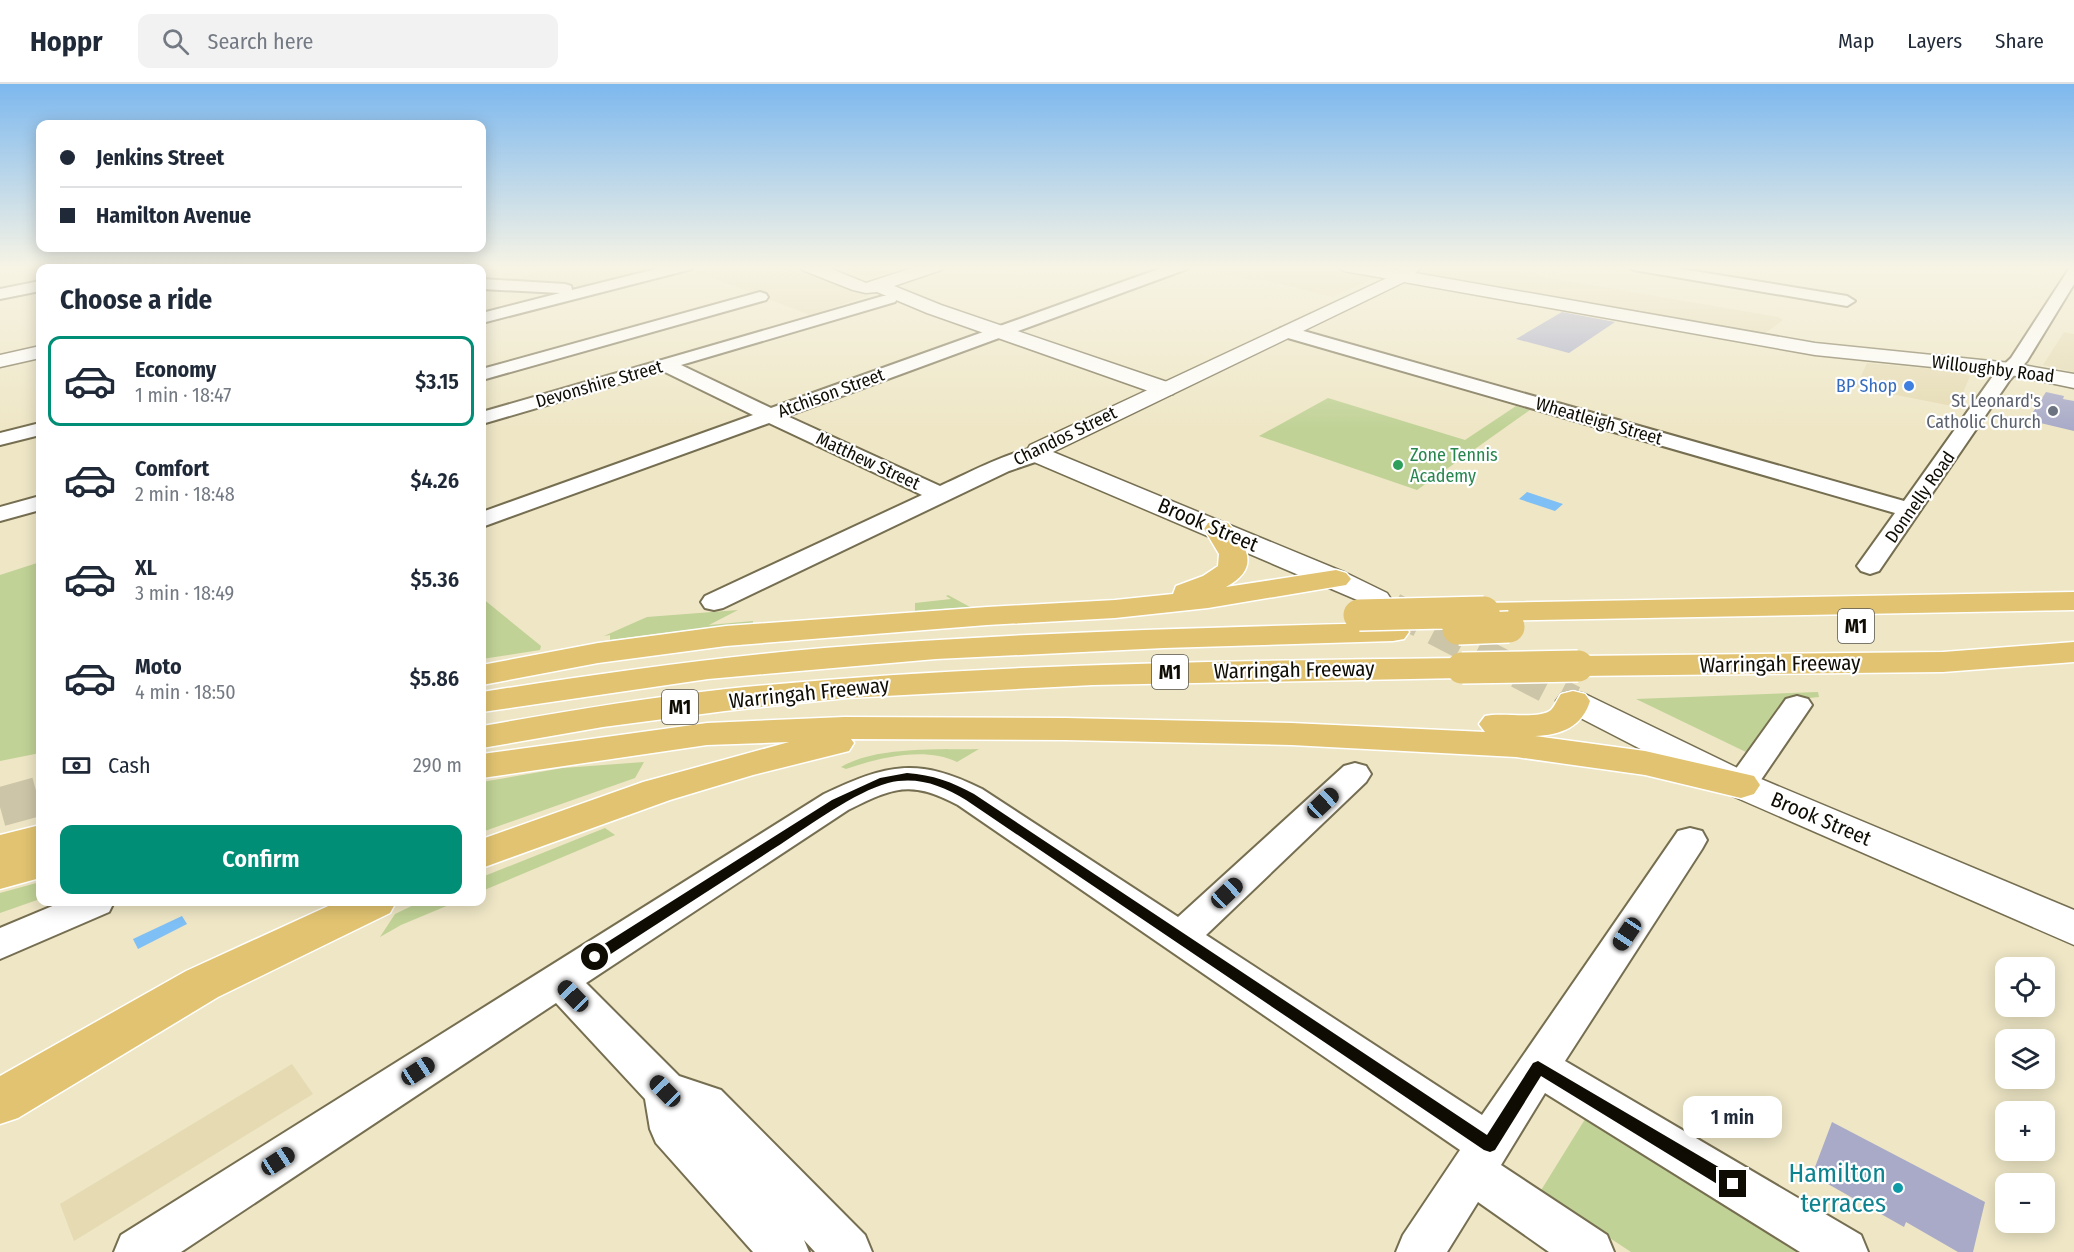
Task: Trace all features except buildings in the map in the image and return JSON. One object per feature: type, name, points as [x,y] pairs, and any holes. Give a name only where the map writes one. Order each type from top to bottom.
[{"type":"highway","points":[[1145,606],[1220,579],[1231,570],[1235,563],[1235,554],[1230,543],[1218,529]]},
{"type":"highway","points":[[486,674],[598,652],[726,636],[1145,606],[1208,599],[1305,582],[1336,579]]},
{"type":"highway","points":[[1208,636],[1248,619],[1367,607],[1497,620],[2074,601]]},
{"type":"highway","name":"Warringah Freeway","points":[[486,701],[639,677],[815,658],[1120,639],[1393,632],[1497,620],[1885,626],[2074,621]]},
{"type":"highway","name":"Warringah Freeway","points":[[486,736],[705,703],[879,685],[1123,673],[1943,662],[2074,652]]},
{"type":"highway","points":[[1943,662],[1982,671],[2074,669]]},
{"type":"highway","points":[[1292,734],[1316,725],[1548,723],[1565,718],[1572,708],[1573,701]]},
{"type":"highway","points":[[486,765],[707,734],[833,728],[960,728],[1292,734],[1548,747],[1645,763],[1741,785]]},
{"type":"highway","points":[[486,853],[602,808],[706,775],[869,736],[960,728]]},
{"type":"highway","points":[[0,849],[36,840]]},
{"type":"highway","points":[[0,874],[36,864]]},
{"type":"highway","points":[[0,1102],[202,984],[367,906]]},
{"type":"main road","points":[[967,321],[1165,389]]},
{"type":"main road","name":"Chandos Street","points":[[1039,453],[1039,450],[1048,444],[1310,321]]},
{"type":"main road","name":"Willoughby Road","points":[[1656,321],[1833,352],[2012,369],[2074,381]]},
{"type":"main road","points":[[0,361],[36,353]]},
{"type":"main road","name":"Brook Street","points":[[1039,453],[1336,579],[1367,607]]},
{"type":"main road","name":"Brook Street","points":[[1573,701],[1741,785],[2074,928]]},
{"type":"street","points":[[486,374],[676,321]]},
{"type":"street","name":"Devonshire Street","points":[[486,417],[666,365],[780,321]]},
{"type":"street","name":"Atchison Street","points":[[486,519],[1032,321]]},
{"type":"street","name":"Donnelly Road","points":[[1870,566],[2002,377],[2012,369],[2043,321]]},
{"type":"street","name":"Wheatleigh Street","points":[[1287,332],[1911,510]]},
{"type":"street","name":"Matthew Street","points":[[666,365],[940,495]]},
{"type":"street","points":[[0,439],[36,430]]},
{"type":"street","name":"Chandos Street","points":[[714,602],[1001,466],[1039,453]]},
{"type":"street","points":[[0,514],[36,504]]},
{"type":"street","points":[[1741,785],[1797,705]]},
{"type":"street","points":[[1179,938],[1355,774]]},
{"type":"street","points":[[138,1252],[836,802],[884,780],[907,777],[930,778],[950,785],[1179,938],[1481,1158],[1590,1252]]},
{"type":"street","points":[[1420,1252],[1538,1067],[1690,840]]},
{"type":"street","points":[[0,944],[87,906]]},
{"type":"street","points":[[558,980],[665,1091],[706,1104],[848,1252]]},
{"type":"street","points":[[1538,1067],[1844,1252]]},
{"type":"street","points":[[665,1091],[672,1129],[785,1252]]},
{"type":"shaded area","points":[[1686,321],[1782,321],[1764,334]]},
{"type":"shaded area","points":[[2064,332],[2074,334],[2074,372],[2043,365]]},
{"type":"shaded area","points":[[1867,363],[1956,371],[1970,376],[1957,407],[1856,387]]},
{"type":"shaded area","points":[[292,1064],[313,1094],[74,1241],[60,1204]]},
{"type":"green space","name":"Zone Tennis Academy","points":[[1328,398],[1465,440],[1516,406],[1530,410],[1417,490],[1259,436]]},
{"type":"green space","points":[[36,563],[36,754],[0,761],[0,575]]},
{"type":"green space","points":[[946,596],[970,607],[915,611],[915,603],[951,599]]},
{"type":"green space","points":[[486,601],[541,646],[540,650],[486,658]]},
{"type":"green space","points":[[738,610],[709,625],[753,621],[753,627],[709,631],[695,629],[610,640],[610,635],[604,636],[647,617]]},
{"type":"green space","points":[[1818,692],[1819,697],[1790,700],[1750,754],[1636,699]]},
{"type":"green space","points":[[979,749],[957,762],[944,757],[916,754],[872,761],[846,769],[841,767],[872,755],[889,752]]},
{"type":"green space","points":[[644,762],[635,778],[486,831],[486,781],[563,768]]},
{"type":"green space","points":[[605,828],[615,835],[486,889],[486,875]]},
{"type":"green space","points":[[36,883],[36,900],[0,913],[0,893]]},
{"type":"green space","points":[[412,906],[446,906],[401,925],[380,937],[395,914]]},
{"type":"green space","points":[[1587,1116],[1811,1252],[1631,1252],[1540,1192]]},
{"type":"water","points":[[1527,492],[1563,504],[1555,511],[1519,499]]},
{"type":"water","points":[[182,916],[187,924],[138,949],[133,939]]},
{"type":"tunnel","points":[[1393,608],[1573,701]]},
{"type":"tunnel","points":[[0,807],[36,797]]},
{"type":"place","name":"BP Shop","points":[[1909,386]]},
{"type":"place","name":"St Leonard's Catholic Church","points":[[2053,411]]},
{"type":"place","name":"Zone Tennis Academy","points":[[1398,465]]},
{"type":"place","name":"Hamilton terraces","points":[[1898,1188]]},
{"type":"route","points":[[595,957],[836,802],[884,780],[907,777],[930,778],[950,785],[970,797],[1490,1145],[1538,1067],[1733,1184]]}]
